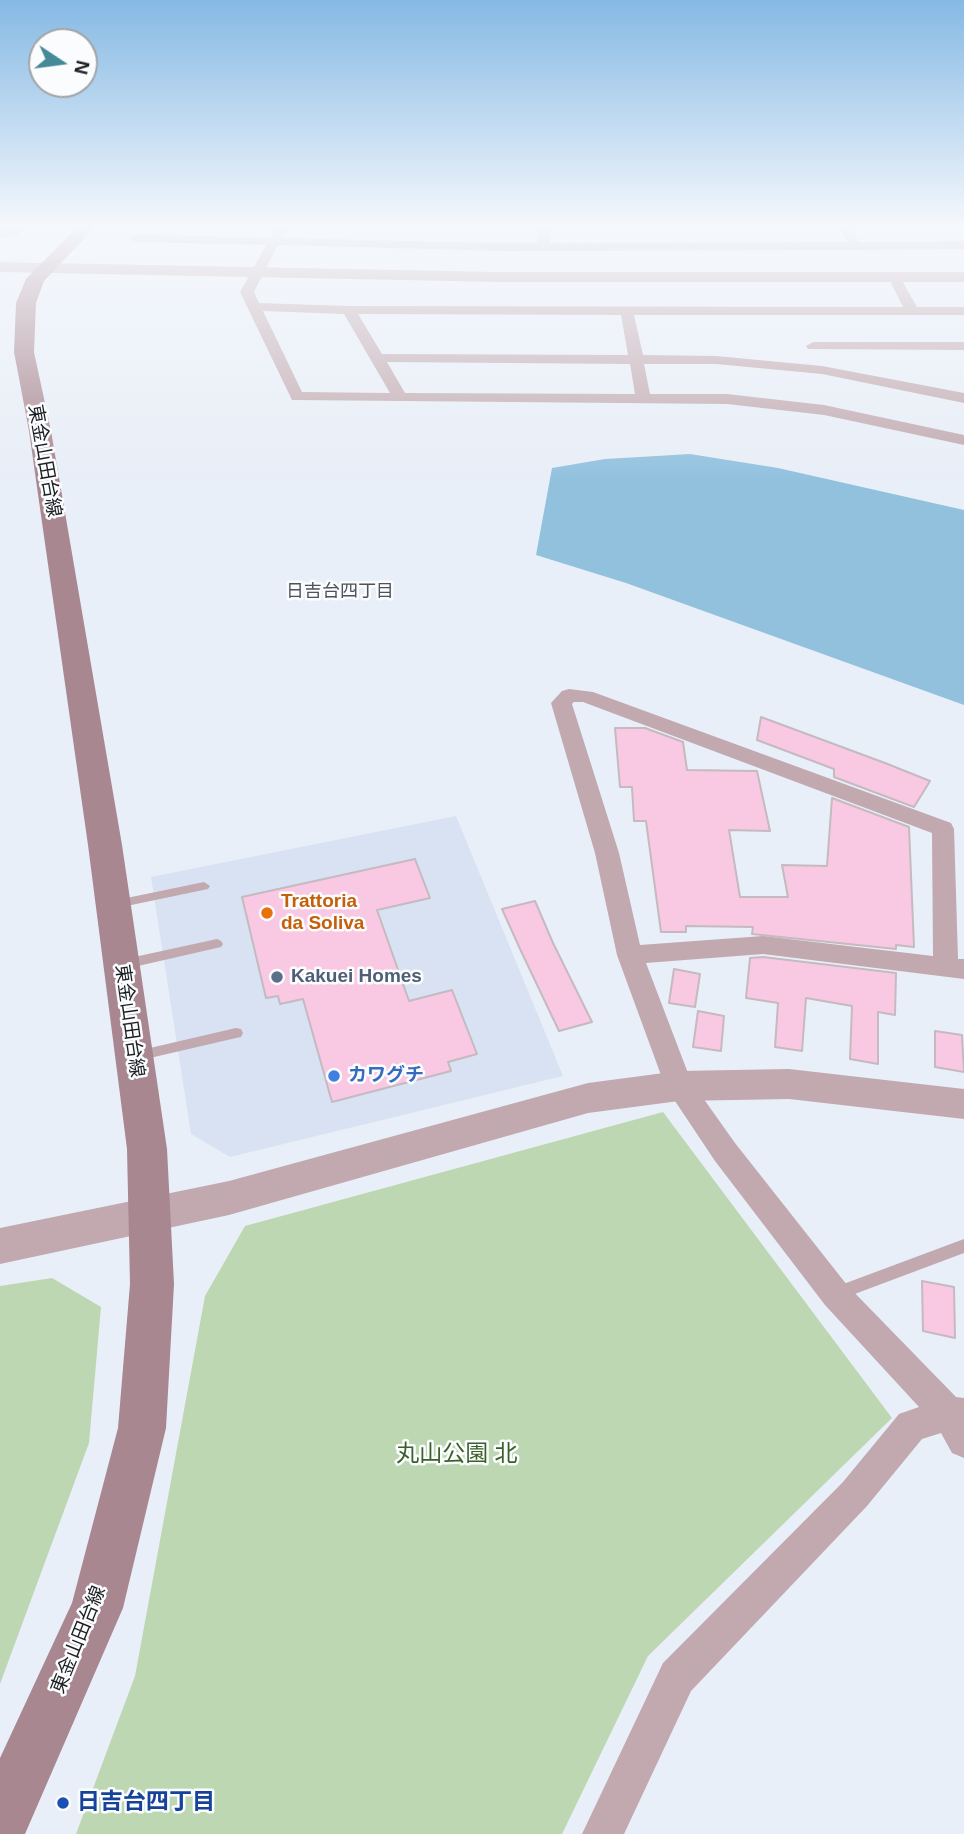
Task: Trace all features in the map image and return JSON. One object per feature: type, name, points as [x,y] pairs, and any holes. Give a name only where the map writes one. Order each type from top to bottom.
[{"type":"main road","name":"東金山田台線","points":[[0,1823],[97,1608],[142,1428],[152,1284],[147,1149],[122,965],[40,431],[24,352],[26,310]]},
{"type":"street","points":[[255,310],[298,397],[643,396],[783,404],[964,440]]},
{"type":"street","points":[[336,310],[627,312],[964,346]]},
{"type":"street","points":[[349,310],[400,397]]},
{"type":"street","points":[[807,329],[912,311],[964,311]]},
{"type":"street","points":[[627,312],[643,396]]},
{"type":"street","points":[[807,329],[822,370]]},
{"type":"street","points":[[378,358],[635,357],[716,360],[822,370],[964,397]]},
{"type":"street","points":[[630,955],[763,944],[955,967],[943,829],[586,696],[569,695],[561,703],[607,853],[630,955],[679,1086],[725,1152],[836,1294],[959,1423]]},
{"type":"street","points":[[0,1246],[229,1198],[588,1098],[679,1086],[789,1084],[964,1104]]},
{"type":"street","points":[[604,1834],[677,1677],[855,1494],[911,1426],[959,1423]]},
{"type":"lane","points":[[113,905],[204,886]]},
{"type":"lane","points":[[122,965],[217,944]]},
{"type":"lane","points":[[134,1057],[236,1033]]},
{"type":"lane","points":[[836,1294],[964,1245]]},
{"type":"shaded area","points":[[456,816],[563,1076],[230,1157],[191,1134],[151,877]]},
{"type":"green space","name":"丸山公園 北","points":[[663,1112],[892,1418],[648,1656],[562,1834],[76,1834],[135,1676],[205,1296],[245,1226]]},
{"type":"green space","points":[[52,1278],[101,1307],[89,1443],[0,1684],[0,1286]]},
{"type":"water","points":[[690,454],[778,468],[964,510],[964,705],[626,583],[536,555],[552,468],[605,459]]},
{"type":"building","points":[[761,717],[930,781],[914,807],[834,777],[834,769],[757,740]]},
{"type":"building","points":[[615,728],[645,728],[683,742],[687,770],[757,771],[770,831],[729,830],[740,897],[788,897],[782,865],[827,866],[832,798],[909,827],[914,947],[896,945],[896,949],[752,934],[753,927],[686,926],[686,932],[661,932],[646,821],[634,821],[632,787],[620,787]]},
{"type":"building","points":[[415,859],[430,898],[377,910],[409,1001],[452,990],[477,1054],[448,1062],[451,1071],[332,1102],[303,999],[280,1004],[278,996],[266,998],[242,897]]},
{"type":"building","points":[[535,901],[592,1022],[559,1031],[521,951],[502,909]]},
{"type":"building","points":[[763,957],[896,973],[895,1015],[878,1012],[878,1064],[850,1059],[852,1006],[806,998],[802,1051],[775,1047],[778,1003],[746,998],[750,958]]},
{"type":"building","points":[[674,969],[700,974],[695,1007],[669,1003]]},
{"type":"building","points":[[698,1011],[724,1016],[721,1051],[693,1047]]},
{"type":"building","points":[[935,1031],[962,1035],[964,1072],[935,1067]]},
{"type":"building","points":[[922,1281],[954,1287],[955,1338],[923,1331]]},
{"type":"place","name":"Trattoria da Soliva","points":[[267,913]]},
{"type":"place","name":"Kakuei Homes","points":[[277,977]]},
{"type":"place","name":"カワグチ","points":[[334,1076]]},
{"type":"place","name":"日吉台四丁目","points":[[63,1803]]},
{"type":"district","name":"日吉台四丁目","points":[[340,592]]}]
